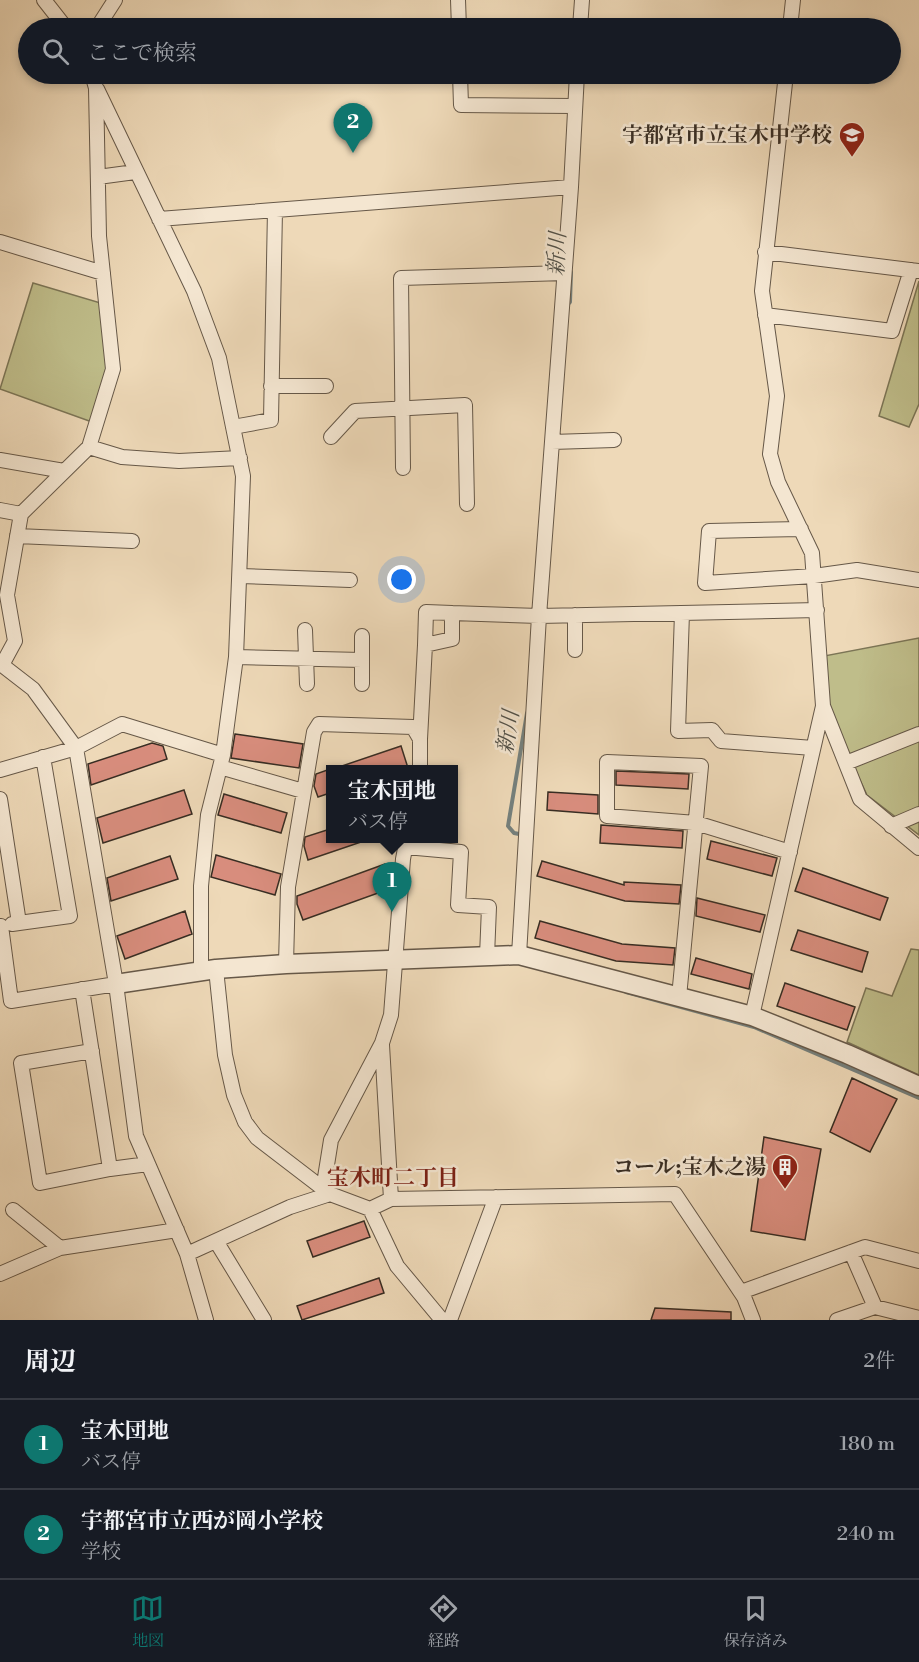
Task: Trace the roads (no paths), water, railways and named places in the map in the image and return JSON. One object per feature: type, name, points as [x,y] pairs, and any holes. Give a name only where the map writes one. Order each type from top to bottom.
[{"type":"street","points":[[44,0],[58,18]]},
{"type":"street","points":[[103,18],[115,0]]},
{"type":"street","points":[[458,0],[459,18]]},
{"type":"street","points":[[580,18],[582,0]]},
{"type":"street","points":[[791,18],[793,0]]},
{"type":"street","points":[[95,84],[99,236],[112,369],[89,447],[21,514],[17,536],[5,572],[15,641],[1,665],[33,689],[76,748],[116,984],[136,1136],[187,1254],[206,1320]]},
{"type":"street","points":[[460,84],[461,105],[574,106]]},
{"type":"street","points":[[519,955],[539,616],[571,186],[575,84]]},
{"type":"street","points":[[752,1016],[823,706],[818,610],[812,553],[778,482],[770,454],[777,396],[762,291],[785,84]]},
{"type":"street","points":[[96,88],[102,96],[135,172],[194,291],[219,358],[243,476],[237,657],[222,761],[208,815],[201,886],[208,970],[234,1095],[245,1122],[257,1138],[326,1192],[370,1209],[397,1266],[442,1320]]},
{"type":"street","points":[[98,177],[135,172]]},
{"type":"street","points":[[159,219],[571,186]]},
{"type":"street","points":[[233,427],[271,420],[274,210]]},
{"type":"street","points":[[0,242],[103,273]]},
{"type":"street","points":[[765,252],[915,271],[892,331],[765,315]]},
{"type":"street","points":[[403,468],[401,279],[564,273]]},
{"type":"street","points":[[272,386],[326,386]]},
{"type":"street","points":[[332,437],[355,411],[465,405],[467,504]]},
{"type":"street","points":[[552,442],[614,440]]},
{"type":"street","points":[[89,447],[122,457],[179,461],[240,458]]},
{"type":"street","points":[[0,460],[64,471]]},
{"type":"street","points":[[0,510],[21,514]]},
{"type":"street","points":[[801,529],[710,531],[705,583],[814,576],[856,570],[919,580]]},
{"type":"street","points":[[17,536],[132,541]]},
{"type":"street","points":[[240,576],[350,580]]},
{"type":"street","points":[[420,765],[426,612],[539,616],[818,610]]},
{"type":"street","points":[[424,645],[453,639],[452,613]]},
{"type":"street","points":[[682,613],[678,731],[712,730],[721,741],[813,748]]},
{"type":"street","points":[[575,615],[575,650]]},
{"type":"street","points":[[305,630],[307,684]]},
{"type":"street","points":[[362,636],[362,684]]},
{"type":"street","points":[[237,657],[362,660]]},
{"type":"street","points":[[823,706],[860,799],[919,848]]},
{"type":"street","points":[[0,770],[76,748],[122,724],[303,791]]},
{"type":"street","points":[[286,964],[288,887],[314,732],[319,724],[413,728],[420,739]]},
{"type":"street","points":[[846,763],[919,734]]},
{"type":"street","points":[[43,757],[70,916],[1,926],[4,987],[11,1001],[208,970],[286,964],[519,955],[752,1016],[919,1086]]},
{"type":"street","points":[[679,997],[696,823],[701,766],[607,762],[608,816],[696,823],[789,852]]},
{"type":"street","points":[[0,799],[19,923]]},
{"type":"street","points":[[891,826],[919,814]]},
{"type":"street","points":[[326,1192],[331,1140],[382,1043],[391,1015],[406,843]]},
{"type":"street","points":[[412,843],[461,852],[458,905],[489,907],[487,956]]},
{"type":"street","points":[[82,989],[110,1169]]},
{"type":"street","points":[[382,1043],[390,1199]]},
{"type":"street","points":[[92,1052],[21,1063],[39,1183],[148,1164]]},
{"type":"street","points":[[187,1254],[326,1192]]},
{"type":"street","points":[[370,1209],[390,1199],[675,1194],[741,1292],[753,1320]]},
{"type":"street","points":[[450,1320],[496,1197]]},
{"type":"street","points":[[13,1210],[60,1248]]},
{"type":"street","points":[[0,1274],[60,1248],[177,1230]]},
{"type":"street","points":[[216,1241],[264,1320]]},
{"type":"street","points":[[741,1292],[865,1247],[919,1261]]},
{"type":"street","points":[[851,1252],[875,1307]]},
{"type":"street","points":[[837,1320],[875,1307],[919,1318]]},
{"type":"waterway","name":"新川","points":[[567,305],[570,302],[571,272]]},
{"type":"waterway","name":"新川","points":[[524,835],[514,833],[508,826],[527,713]]},
{"type":"waterway","name":"新川","points":[[626,992],[754,1027],[919,1098]]},
{"type":"place","name":"宇都宮市立西が岡小学校","points":[[353,153]]},
{"type":"place","name":"宇都宮市立宝木中学校","points":[[852,158]]},
{"type":"place","name":"宝木団地","points":[[392,912]]},
{"type":"place","name":"コール;宝木之湯","points":[[785,1190]]},
{"type":"district","name":"宝木町二丁目","points":[[393,1177]]}]
